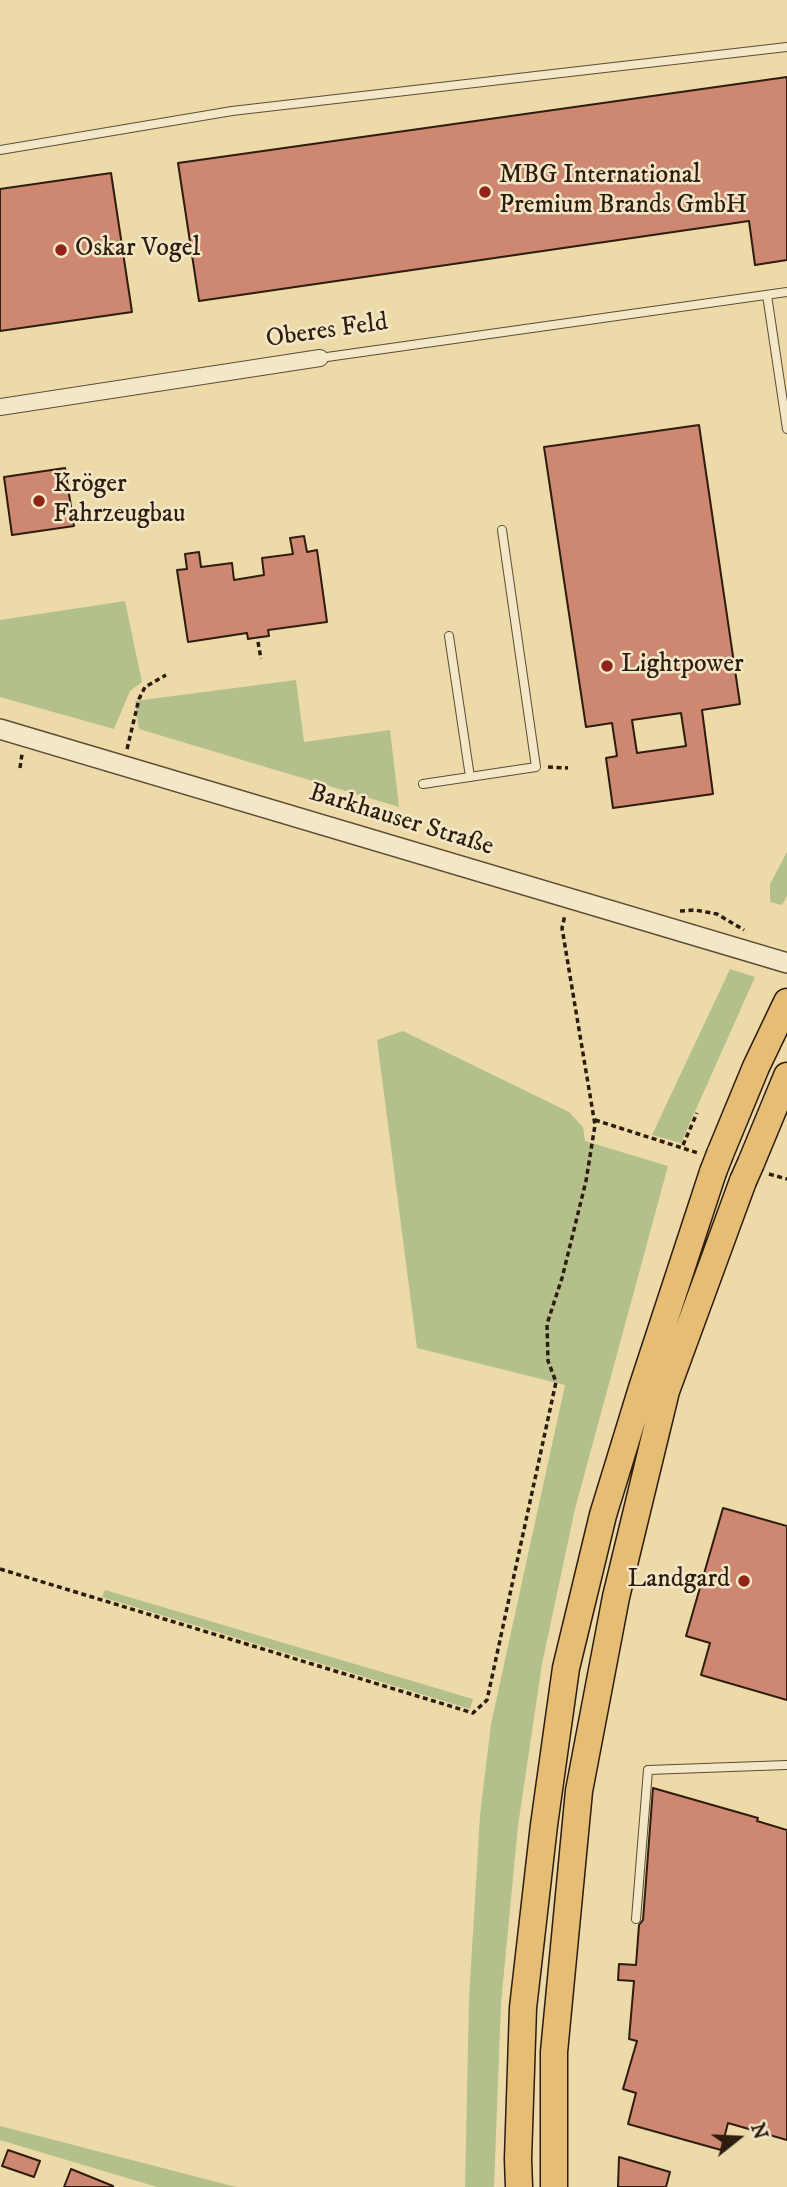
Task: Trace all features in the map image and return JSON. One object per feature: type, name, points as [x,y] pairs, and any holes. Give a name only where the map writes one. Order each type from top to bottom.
[{"type":"highway","points":[[519,2187],[523,2008],[544,1825],[566,1668],[603,1516],[642,1388],[717,1163],[756,1067],[787,1002]]},
{"type":"highway","points":[[554,2187],[554,2052],[579,1791],[616,1597],[666,1391],[747,1172],[787,1076]]},
{"type":"street","name":"Oberes Feld","points":[[0,407],[320,358]]},
{"type":"street","name":"Barkhauser Straße","points":[[0,729],[787,963]]},
{"type":"lane","points":[[0,150],[232,111],[787,47]]},
{"type":"lane","name":"Oberes Feld","points":[[320,358],[787,292]]},
{"type":"lane","points":[[766,295],[787,429]]},
{"type":"lane","points":[[423,783],[536,767],[502,530]]},
{"type":"lane","points":[[449,636],[470,777]]},
{"type":"lane","points":[[635,1919],[648,1770],[787,1765]]},
{"type":"path","points":[[258,642],[261,659]]},
{"type":"path","points":[[126,751],[139,699],[145,687],[166,675]]},
{"type":"path","points":[[536,767],[568,768]]},
{"type":"path","points":[[0,1569],[473,1713],[487,1700],[556,1382],[548,1361],[547,1324],[562,1278],[591,1158],[594,1119],[562,928],[569,900]]},
{"type":"path","points":[[594,1119],[683,1147],[697,1113]]},
{"type":"green space","points":[[125,601],[142,682],[130,691],[114,729],[0,697],[0,620]]},
{"type":"green space","points":[[296,680],[304,742],[390,730],[399,807],[139,729],[135,701]]},
{"type":"green space","points":[[787,852],[787,896],[782,905],[770,902],[770,884]]},
{"type":"green space","points":[[730,969],[755,977],[681,1143],[652,1135]]},
{"type":"green space","points":[[403,1031],[569,1112],[583,1127],[585,1141],[668,1166],[575,1509],[542,1664],[518,1826],[501,2003],[494,2187],[465,2187],[469,1999],[480,1815],[491,1724],[565,1385],[417,1348],[377,1040]]},
{"type":"green space","points":[[105,1590],[473,1699],[470,1709],[102,1597]]},
{"type":"green space","points":[[0,2126],[236,2187],[157,2187],[0,2140]]},
{"type":"building","name":"MBG International Premium Brands GmbH","points":[[787,77],[787,260],[755,265],[749,221],[199,301],[178,163]]},
{"type":"building","name":"Oskar Vogel","points":[[111,173],[132,312],[0,331],[0,189]]},
{"type":"building","points":[[699,425],[740,704],[702,710],[713,794],[613,808],[606,758],[617,756],[612,723],[586,727],[544,447]],"holes":[[[681,713],[686,746],[637,753],[632,720]]]},
{"type":"building","name":"Kröger Fahrzeugbau","points":[[65,468],[74,526],[12,535],[4,477]]},
{"type":"building","points":[[304,536],[307,552],[317,550],[327,622],[268,630],[269,636],[248,639],[247,633],[188,642],[177,570],[187,569],[185,554],[199,552],[201,567],[232,563],[234,580],[264,575],[262,558],[293,554],[290,538]]},
{"type":"building","name":"Landgard","points":[[723,1508],[787,1526],[787,1700],[701,1675],[710,1643],[686,1636]]},
{"type":"building","points":[[653,1788],[758,1818],[757,1821],[787,1830],[787,2140],[728,2123],[721,2150],[628,2124],[636,2093],[623,2089],[637,2041],[629,2039],[634,1981],[618,1980],[619,1964],[636,1965],[639,1925],[643,1920]]},
{"type":"building","points":[[8,2150],[40,2161],[34,2177],[2,2166]]},
{"type":"building","points":[[619,2157],[670,2172],[666,2187],[618,2187]]},
{"type":"building","points":[[71,2169],[113,2186],[113,2187],[64,2187]]},
{"type":"place","name":"MBG International Premium Brands GmbH","points":[[485,192]]},
{"type":"place","name":"Oskar Vogel","points":[[61,250]]},
{"type":"place","name":"Kröger Fahrzeugbau","points":[[39,501]]},
{"type":"place","name":"Lightpower","points":[[607,666]]},
{"type":"place","name":"Landgard","points":[[744,1581]]}]
